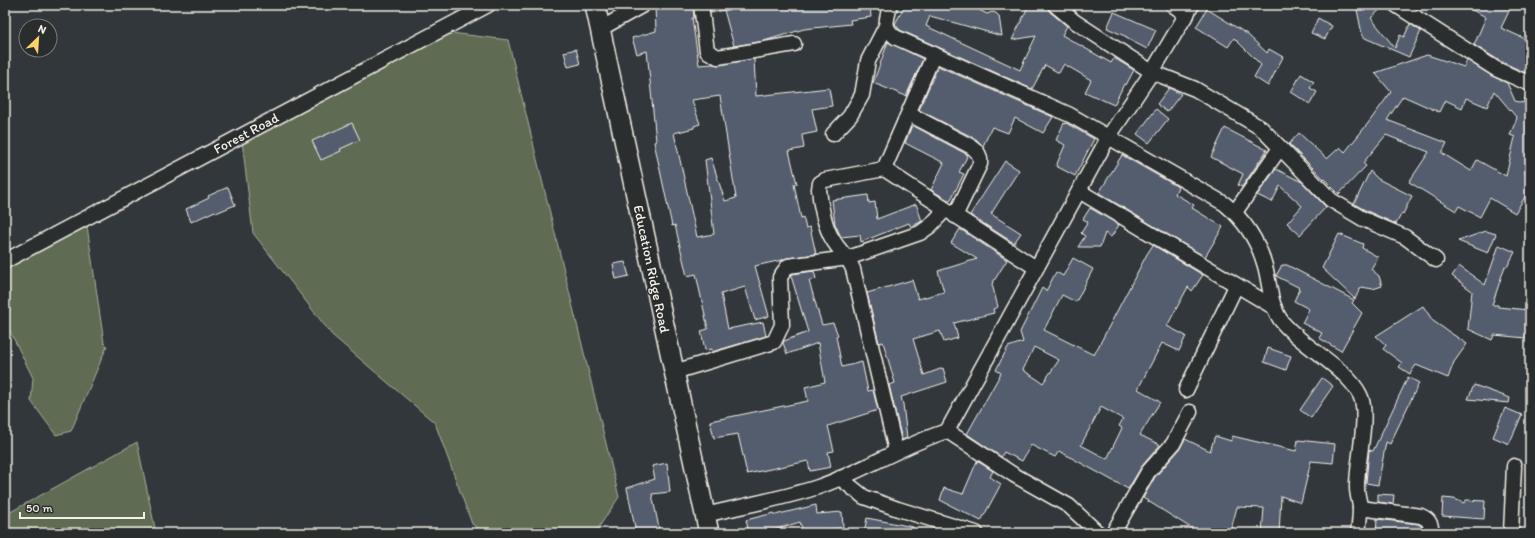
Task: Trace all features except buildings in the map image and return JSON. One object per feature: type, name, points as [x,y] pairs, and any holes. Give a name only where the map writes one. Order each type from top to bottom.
[{"type":"street","name":"Forest Road","points":[[5,261],[488,5]]},
{"type":"street","name":"Education Ridge Road","points":[[595,5],[707,524]]},
{"type":"street","points":[[600,29],[644,5]]},
{"type":"street","points":[[701,5],[707,52],[718,57],[794,44]]},
{"type":"street","points":[[833,134],[850,116],[862,95],[868,61],[886,26],[890,5]]},
{"type":"street","points":[[1055,5],[1074,21],[1152,72],[1195,89],[1261,128],[1331,200],[1363,219],[1405,237],[1436,260]]},
{"type":"street","points":[[707,524],[840,478],[896,451],[947,431],[1109,136],[1152,72],[1190,10],[1174,5]]},
{"type":"street","points":[[1396,5],[1496,69],[1530,84]]},
{"type":"street","points":[[886,26],[888,31],[895,37],[1070,114],[1225,204],[1235,212],[1247,225],[1256,241],[1265,266],[1275,308],[1282,322],[1349,379],[1361,395],[1364,409],[1357,488],[1360,508],[1358,533]]},
{"type":"street","points":[[884,169],[934,54]]},
{"type":"street","points":[[674,372],[774,342],[782,325],[780,277],[788,266],[848,258],[920,233],[950,213],[980,164],[981,159],[979,154],[972,147],[908,114]]},
{"type":"street","points":[[1235,212],[1280,148]]},
{"type":"street","points":[[896,451],[853,269],[848,258],[833,241],[827,230],[819,194],[820,183],[825,180],[884,169],[1036,268]]},
{"type":"street","points":[[1079,191],[1275,308]]},
{"type":"street","points":[[1186,390],[1236,286]]},
{"type":"street","points":[[1113,533],[1148,472],[1173,444],[1190,412]]},
{"type":"street","points":[[947,431],[1014,475],[1069,506],[1098,533]]},
{"type":"street","points":[[1511,533],[1514,466]]},
{"type":"street","points":[[840,478],[864,497],[976,533]]},
{"type":"street","points":[[1360,508],[1421,516],[1427,519],[1431,525],[1432,533]]},
{"type":"green space","points":[[443,32],[508,40],[619,497],[595,533],[485,533],[472,524],[435,423],[332,335],[253,233],[242,141]]},
{"type":"green space","points":[[85,212],[104,343],[107,346],[71,431],[56,435],[31,401],[33,378],[5,321],[5,254]]},
{"type":"green space","points":[[137,442],[156,533],[5,533],[5,515]]}]
